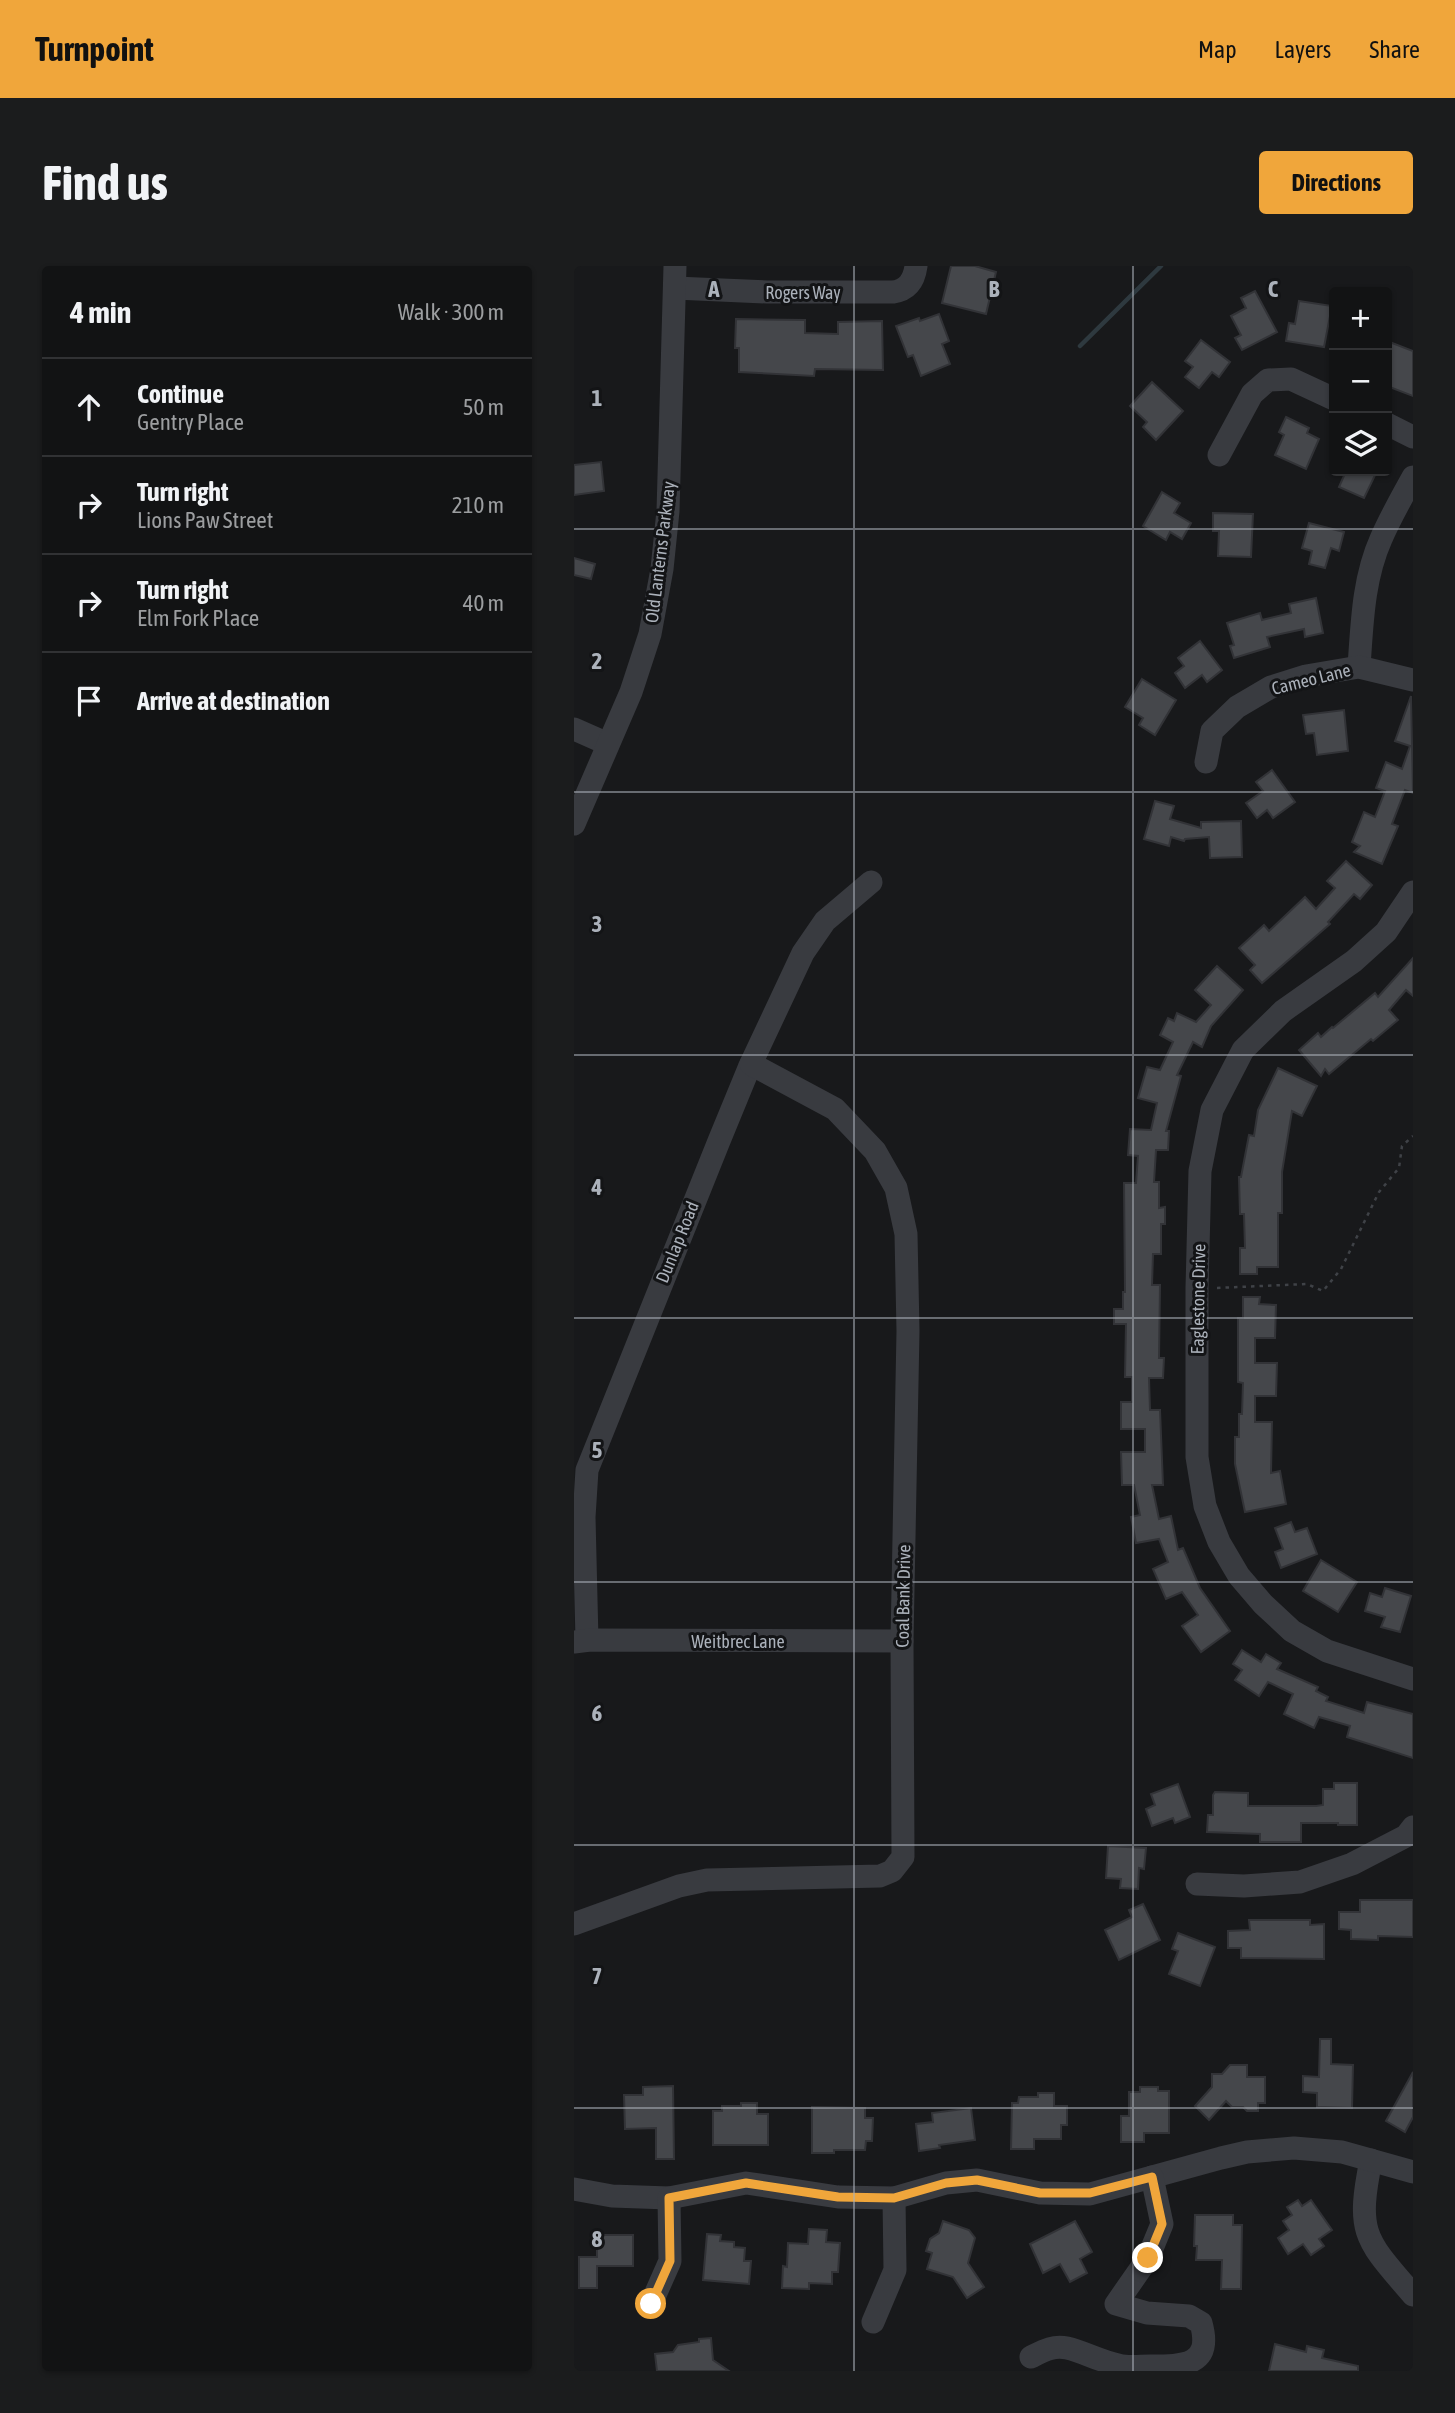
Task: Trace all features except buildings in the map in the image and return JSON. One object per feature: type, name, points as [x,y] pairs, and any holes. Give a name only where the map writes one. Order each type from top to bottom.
[{"type":"street","name":"Rogers Way","points":[[675,277],[767,292],[893,292],[903,290],[910,284],[916,266]]},
{"type":"street","name":"Old Lanterns Parkway","points":[[574,824],[631,692],[650,634],[662,569],[668,511],[675,277]]},
{"type":"street","points":[[1219,455],[1252,394],[1268,380],[1291,379],[1329,397]]},
{"type":"street","points":[[1392,426],[1413,437]]},
{"type":"street","points":[[1359,667],[1363,611],[1371,570],[1380,540],[1413,477]]},
{"type":"street","name":"Cameo Lane","points":[[1206,762],[1212,731],[1237,707],[1271,687],[1307,676],[1359,667],[1413,680]]},
{"type":"street","points":[[574,729],[608,744]]},
{"type":"street","name":"Dunlap Road","points":[[581,1641],[587,1470],[751,1064],[803,953],[825,921],[871,882]]},
{"type":"street","name":"Eaglestone Drive","points":[[1413,892],[1386,932],[1354,961],[1283,1011],[1243,1050],[1212,1110],[1200,1171],[1197,1288],[1197,1457],[1205,1506],[1219,1542],[1239,1576],[1263,1604],[1292,1631],[1327,1651],[1413,1679]]},
{"type":"street","name":"Coal Bank Drive","points":[[574,1923],[679,1886],[706,1880],[880,1876],[892,1871],[903,1857],[906,1234],[896,1188],[875,1151],[835,1109],[751,1064]]},
{"type":"street","name":"Weitbrec Lane","points":[[581,1641],[902,1641]]},
{"type":"street","points":[[1197,1884],[1244,1886],[1300,1882],[1352,1864],[1411,1835]]},
{"type":"street","points":[[574,2189],[612,2196],[669,2198],[746,2183],[838,2197],[894,2198],[946,2183],[977,2180],[1040,2193],[1090,2193],[1221,2158],[1270,2150],[1319,2149],[1413,2172]]},
{"type":"street","points":[[1371,2160],[1364,2195],[1364,2225],[1370,2241],[1381,2257],[1413,2295]]},
{"type":"street","points":[[1031,2357],[1051,2347],[1066,2348],[1122,2367],[1178,2366],[1195,2360],[1203,2350],[1205,2337],[1201,2323],[1189,2316],[1147,2313],[1116,2304],[1148,2258],[1162,2224],[1152,2177]]},
{"type":"street","points":[[651,2304],[670,2261],[669,2198]]},
{"type":"street","points":[[873,2322],[895,2270],[894,2198]]},
{"type":"path","points":[[1197,1288],[1307,1284],[1323,1291],[1341,1269],[1379,1192],[1399,1168],[1402,1146],[1413,1136]]},
{"type":"waterway","points":[[1080,346],[1161,266]]},
{"type":"route","points":[[651,2304],[670,2261],[669,2198],[746,2183],[838,2197],[894,2198],[946,2183],[977,2180],[1040,2193],[1090,2193],[1152,2177],[1162,2224],[1148,2258]]}]
